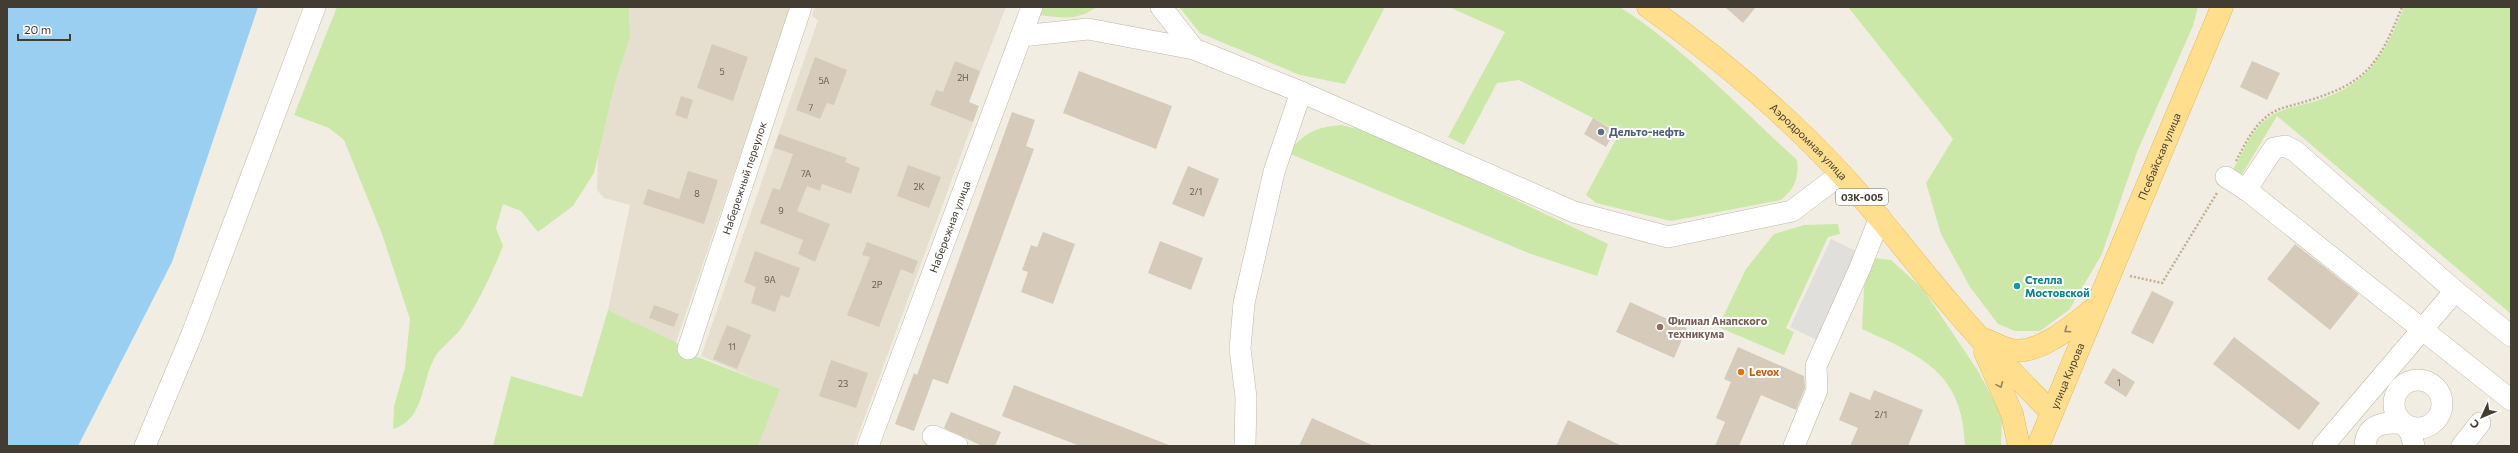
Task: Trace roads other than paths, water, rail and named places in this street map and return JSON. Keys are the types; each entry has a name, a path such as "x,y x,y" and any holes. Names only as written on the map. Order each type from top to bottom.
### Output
{"main road":[{"name":"Аэродромная улица","path":"1648,7 1702,45 1776,109 1841,174 1880,217 1978,336 2052,413"},
{"name":"Псебайская улица","path":"2097,306 2222,7"},
{"name":"Аэродромная улица","path":"1978,336 2012,350 2041,346 2069,328 2097,306"},
{"name":"улица Кирова","path":"2038,446 2097,306"},
{"name":"Аэродромная улица","path":"1978,336 2012,414 2019,446"}],"street":[{"path":"145,446 192,334 315,7"},
{"name":"Набережный переулок","path":"688,349 801,7"},
{"name":"Набережная улица","path":"868,446 1032,7"},
{"path":"1161,7 1194,49"},
{"path":"2211,7 2213,30"},
{"path":"1021,36 1088,29 1194,49 1301,92 1574,212 1668,237 1792,211 1841,174"},
{"path":"1245,446 1246,397 1240,349 1244,303 1274,172 1301,92"},
{"path":"2246,190 2274,148 2285,146 2295,151 2455,291 2511,336"},
{"path":"2226,177 2246,190 2423,330 2508,389"},
{"path":"1794,446 1817,390 1816,366 1860,268 1880,217"},
{"path":"2323,446 2455,291"},
{"path":"2365,446 2367,436 2380,423 2388,421 2405,424 2411,434 2414,446"},
{"path":"2462,446 2480,423"},
{"path":"933,436 957,446"}],"water":[{"path":"7,7 258,7 172,262 78,446 7,446"}],"place":[{"name":"Дельто-нефть","path":"1601,132"},
{"name":"Стелла Мостовской","path":"2017,286"},
{"name":"Филиал Анапского техникума","path":"1660,327"},
{"name":"Levox","path":"1741,372"}]}
